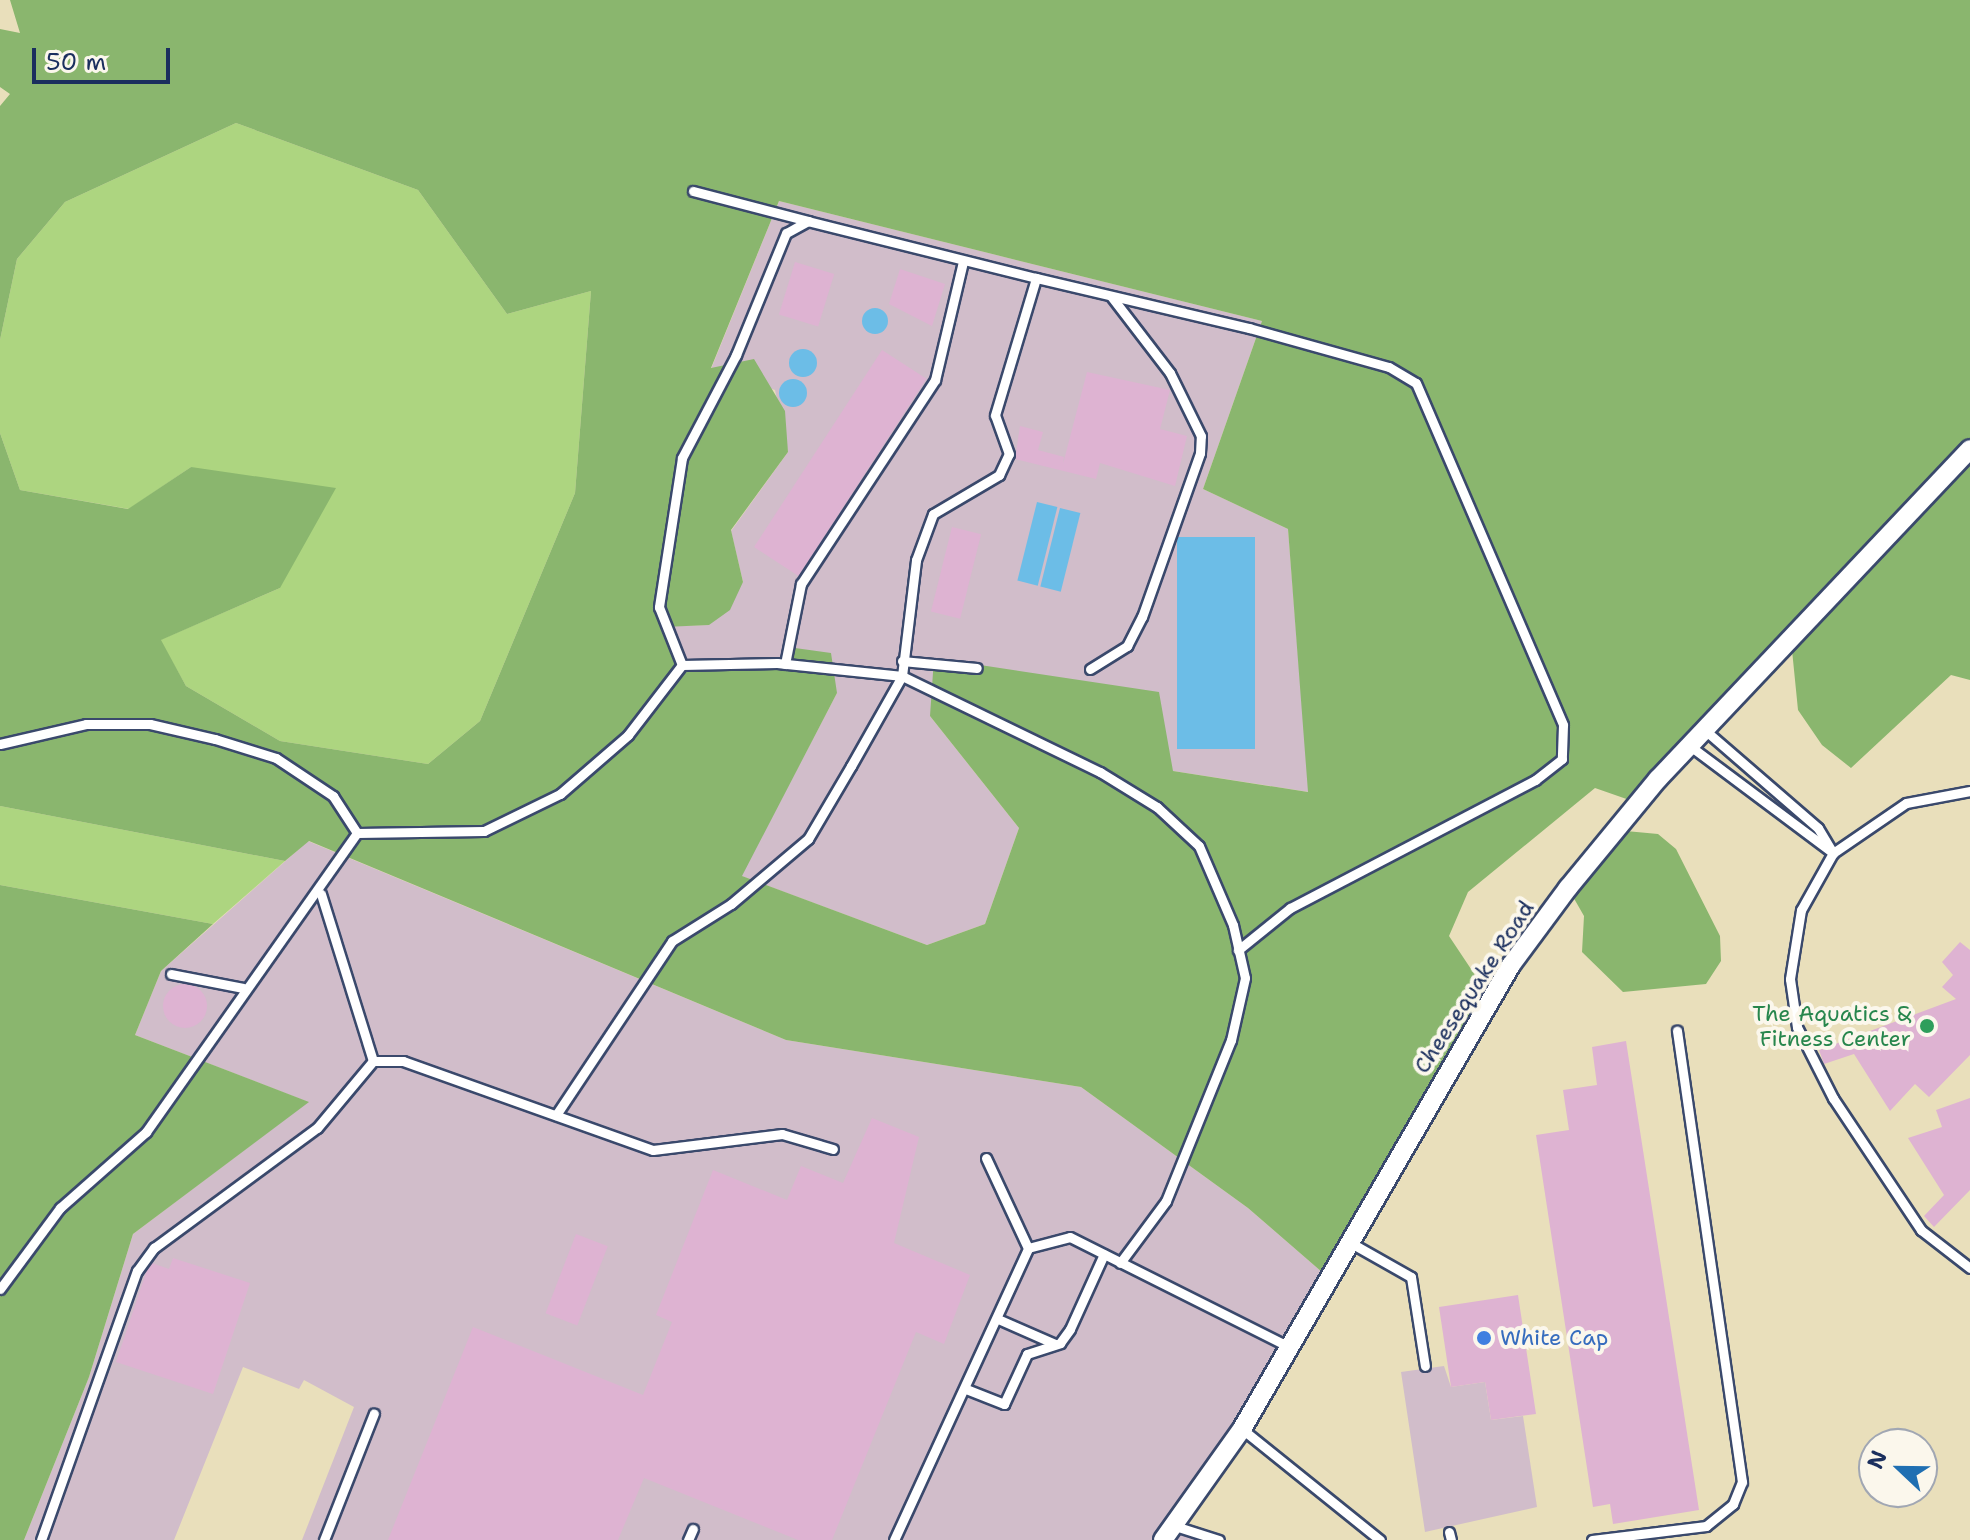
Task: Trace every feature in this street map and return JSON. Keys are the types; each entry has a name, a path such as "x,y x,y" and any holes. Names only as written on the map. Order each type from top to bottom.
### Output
{"street":[{"name":"Cheesequake Road","path":"1169,1533 1242,1429 1511,965 1690,746 1970,449"}],"lane":[{"path":"693,191 963,262 1111,296 1389,367 1416,383 1563,725 1562,759 1535,780 1290,908 1238,950"},
{"path":"682,665 659,607 682,458 736,355 786,233 808,221"},
{"path":"785,664 801,584 935,380 963,262"},
{"path":"556,1115 672,941 731,904 808,839 902,676 916,560 933,514 999,475 1009,454 995,415 1036,278"},
{"path":"1090,669 1127,646 1142,617 1200,453 1201,436 1170,373 1111,296"},
{"path":"902,661 977,668"},
{"path":"682,665 785,664 902,676 1157,807 1199,846 1238,950 1245,978 1231,1040 1166,1201 1120,1263"},
{"path":"357,833 484,831 560,794 628,735 682,665"},
{"path":"0,744 86,724 150,724 215,739 276,758 322,788 357,833"},
{"path":"1705,730 1796,808 1833,853"},
{"path":"1690,746 1784,821 1833,853"},
{"path":"1970,791 1906,803 1833,853 1792,938 1797,1027 1910,1216 1970,1268"},
{"path":"1784,821 1796,808"},
{"path":"0,1289 60,1208 146,1132 243,988 321,894 357,833"},
{"path":"321,894 373,1061"},
{"path":"171,974 243,988"},
{"path":"1592,1540 1706,1526 1733,1504 1742,1482 1677,1031"},
{"path":"373,1061 403,1061 653,1150 782,1134 833,1149"},
{"path":"41,1540 137,1271 154,1248 317,1128 373,1061"},
{"path":"894,1540 966,1389 1028,1248 986,1158"},
{"path":"1028,1248 1070,1237 1290,1347"},
{"path":"1351,1243 1411,1277 1425,1366"},
{"path":"966,1389 1004,1404 1027,1354 1055,1344 1070,1329 1104,1254"},
{"path":"998,1319 1055,1344"},
{"path":"324,1540 374,1413"},
{"path":"1242,1429 1380,1540"},
{"path":"688,1540 693,1529"},
{"path":"1169,1533 1219,1540"}],"shaded area":[{"path":"779,201 1262,321 1203,489 1288,529 1309,792 1173,771 930,716 1019,828 985,924 927,945 741,876 837,693 785,664 682,665 664,626 709,625 743,582 731,531 788,452 775,390 711,369"},
{"path":"308,841 786,1040 1081,1087 1248,1208 1330,1279 1175,1525 1219,1540 302,1540 354,1407 304,1380 299,1389 243,1367 174,1540 24,1540 89,1377 133,1234 308,1102 135,1035 161,971"},
{"path":"1444,1366 1451,1387 1485,1382 1491,1420 1523,1416 1537,1507 1425,1532 1401,1372"}],"green space":[{"path":"10,0 1970,0 1970,680 1951,675 1851,768 1822,745 1798,710 1791,640 1638,803 1595,788 1468,892 1449,936 1491,999 1330,1279 1248,1208 1081,1087 786,1040 309,841 285,861 0,806 0,433 20,490 128,509 191,467 336,488 280,588 161,640 186,686 280,741 428,764 480,721 575,493 591,291 507,314 418,190 236,123 65,202 17,259 0,340 0,106 10,94 0,87 0,29 20,33","holes":["779,201 1262,321 1203,489 1288,529 1308,792 1173,771 1159,692 934,658 930,716 1019,828 985,924 927,945 742,876 837,693 831,653 795,648 785,664 682,665 664,627 709,625 730,610 743,582 731,530 788,452 785,411 754,359 711,368"]},
{"path":"236,123 418,190 507,314 591,291 575,493 480,721 428,764 280,741 186,686 160,640 280,588 191,467 129,509 20,490 0,433 0,340 17,259 65,202"},
{"path":"0,806 285,861 213,924 0,885"},
{"path":"1615,830 1658,834 1676,849 1720,936 1721,961 1706,984 1623,992 1582,952 1584,916 1568,888"},
{"path":"0,885 213,924 161,971 135,1035 309,1102 133,1234 89,1377 24,1540 0,1540"}],"water":[{"path":"875,308 884,312 888,321 884,330 875,334 866,330 862,321 866,312"},
{"path":"803,349 813,353 817,363 813,373 803,377 793,373 789,363 793,353"},
{"path":"793,379 803,383 807,393 803,403 793,407 783,403 779,393 783,383"},
{"path":"1037,502 1057,507 1038,586 1017,581"},
{"path":"1060,508 1080,513 1061,592 1040,587"},
{"path":"1177,537 1255,537 1255,749 1177,749"}],"building":[{"path":"795,262 834,274 818,327 779,315"},
{"path":"900,269 945,284 932,326 889,304"},
{"path":"882,350 926,379 798,576 754,547"},
{"path":"1087,372 1170,390 1160,429 1187,436 1175,486 1100,463 1096,479 1015,459 1020,426 1043,432 1038,450 1064,457 1063,464"},
{"path":"952,527 981,534 960,619 931,611"},
{"name":"The Aquatics & Fitness Center","path":"1960,942 1970,950 1970,1055 1929,1097 1915,1084 1890,1111 1854,1054 1824,1064 1819,1050 1956,999 1942,987 1953,975 1942,962"},
{"path":"185,984 201,990 207,1006 201,1022 185,1028 169,1022 163,1006 169,990"},
{"path":"1626,1041 1699,1510 1613,1524 1610,1504 1593,1507 1536,1135 1569,1130 1563,1090 1597,1085 1592,1047"},
{"name":"The Aquatics & Fitness Center","path":"1970,1098 1970,1190 1934,1227 1924,1216 1944,1195 1908,1138 1942,1127 1936,1110"},
{"path":"872,1118 919,1137 894,1243 970,1275 944,1344 916,1332 832,1540 798,1540 644,1478 618,1540 388,1540 473,1327 643,1395 672,1322 656,1315 713,1170 787,1200 801,1166 843,1183"},
{"path":"576,1234 608,1246 577,1326 546,1313"},
{"path":"173,1258 250,1283 213,1394 116,1362 147,1270 152,1263 169,1269"},
{"name":"White Cap","path":"1518,1295 1536,1414 1491,1420 1485,1382 1451,1387 1439,1307"}],"place":[{"name":"The Aquatics & Fitness Center","path":"1927,1026"},
{"name":"White Cap","path":"1484,1338"}]}
